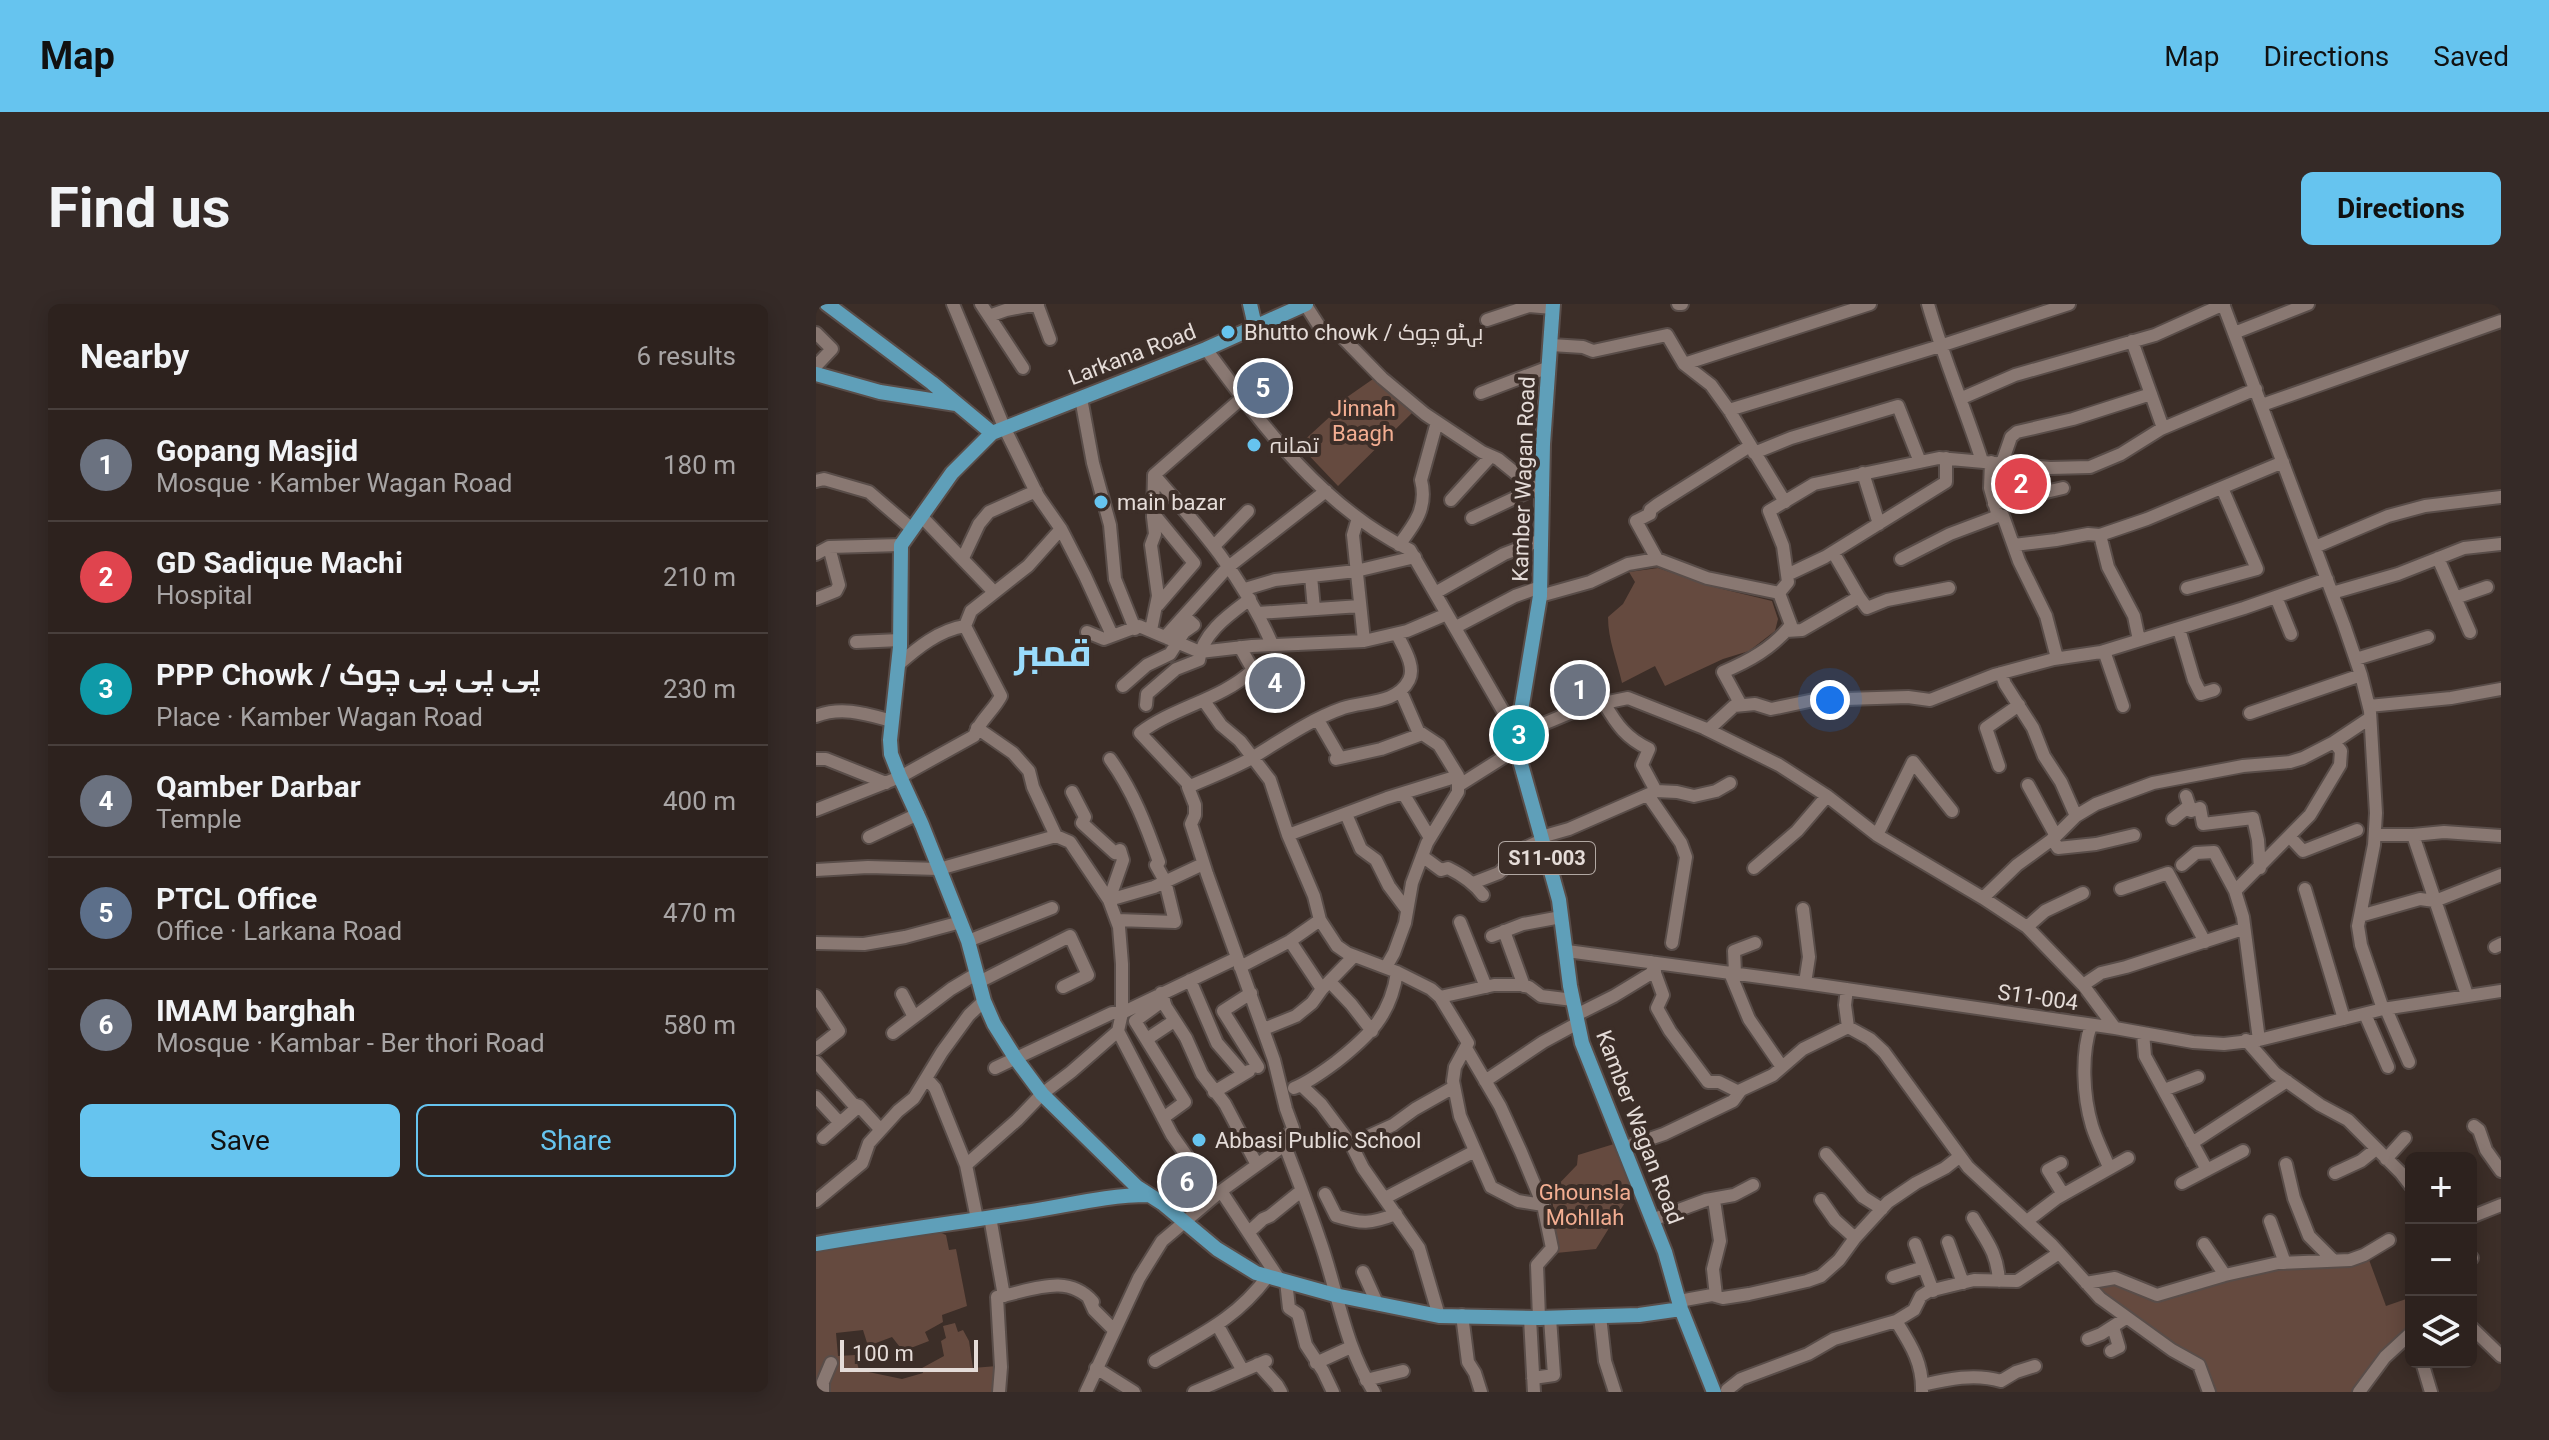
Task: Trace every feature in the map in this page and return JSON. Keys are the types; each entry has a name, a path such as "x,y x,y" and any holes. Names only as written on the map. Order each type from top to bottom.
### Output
{"main road":[{"path":"827,304 959,405 998,430 952,473 901,545 900,640 891,754 893,780 918,814 968,941 984,1001 994,1024 1042,1094 1148,1195 1217,1249 1256,1273 1335,1295 1439,1316 1539,1318 1639,1315 1680,1305"},
{"path":"1250,304 1255,326"},
{"name":"Larkana Road","path":"998,430 1206,349 1305,304"},
{"name":"Kamber Wagan Road","path":"1553,306 1538,491 1540,592 1518,742 1561,917 1582,1043 1665,1252 1680,1305 1721,1391"},
{"path":"816,374 880,392 959,405"},
{"path":"816,1244 1120,1195 1148,1195"}],"street":[{"path":"953,304 998,430 1061,529 1112,635"},
{"path":"981,304 1023,368"},
{"path":"989,316 1017,306 1038,304 1050,339"},
{"path":"1305,304 1321,329 1342,337 1382,378 1437,422 1498,459 1538,491 1472,518"},
{"path":"1684,364 1870,304"},
{"path":"1928,304 1940,346 1992,462 1990,488 1996,510 2003,516 2019,561 2046,616 2057,658"},
{"path":"1729,410 2069,304"},
{"path":"1962,398 2015,375 2155,335 2224,304 2361,675 2369,712 2376,813 2375,835 2358,926 2361,945 2409,1062"},
{"path":"2234,333 2308,304"},
{"path":"1487,320 1529,306 1553,306"},
{"path":"2262,405 2501,321"},
{"path":"816,333 832,349 816,366"},
{"path":"1551,345 1583,347 1593,351 1667,335 1684,364 1711,385 1729,410 1785,502"},
{"path":"2132,341 2163,428"},
{"path":"1206,349 1293,460 1358,518 1410,550 1518,742"},
{"path":"1481,393 1549,367"},
{"path":"1779,593 1788,582 1783,546 1769,511 1814,484 1946,458 2050,468 2090,467 2121,454 2163,428 2256,389"},
{"path":"1992,462 2017,432 2073,419 2151,394"},
{"path":"1081,398 1093,463 1110,525 1115,579 1135,629"},
{"path":"1151,630 1158,596 1151,545 1155,534 1154,475 1242,398"},
{"path":"1657,559 1636,521 1650,514 1650,510 1658,504 1752,450 1898,406 1920,462"},
{"path":"1399,545 1420,517 1421,480 1437,422"},
{"path":"1451,500 1491,456"},
{"path":"1787,575 1833,552 1946,482 1946,458"},
{"path":"2014,545 2100,535 2147,519 2283,462"},
{"path":"1863,473 1879,524"},
{"path":"1154,475 1230,568 1248,594 1272,644"},
{"path":"819,476 869,492 912,529"},
{"path":"1901,559 1996,510 2063,488"},
{"path":"2187,588 2257,569 2222,488"},
{"path":"963,558 979,524 989,512 1036,491"},
{"path":"1186,614 1230,568 1326,491"},
{"path":"2315,547 2388,516 2425,506 2501,497"},
{"path":"1214,546 1248,511"},
{"path":"1153,513 1194,563 1155,608"},
{"path":"921,516 994,592"},
{"path":"1358,518 1353,535 1364,641"},
{"path":"898,665 935,637 965,626 971,611 1028,566 1061,529"},
{"path":"2100,535 2108,567 2134,616 2139,640"},
{"path":"1435,593 1504,554 1541,540"},
{"path":"2332,593 2398,574 2464,548 2501,544"},
{"path":"816,599 836,591 839,585 819,545 901,545"},
{"path":"1833,552 1867,608 1887,600 1949,588"},
{"path":"1146,705 1147,694 1176,669 1199,660 1210,634 1248,594 1275,580 1356,571 1415,557"},
{"path":"2438,558 2470,632"},
{"path":"1456,627 1515,596 1590,582 1628,564 1657,559 1707,578 1779,593"},
{"path":"1311,576 1314,609"},
{"path":"1708,730 1734,706 1741,705 1755,704 1771,709 1814,700 1908,697 1930,700 2001,673 2057,658 2104,651 2327,579"},
{"path":"2455,598 2487,587"},
{"path":"1741,705 1723,672 1748,661 1780,638 1791,625 1779,593"},
{"path":"1166,595 1194,625 1171,640"},
{"path":"1786,631 1802,630 1859,597"},
{"path":"2276,597 2291,634"},
{"path":"1258,613 1360,606"},
{"path":"1087,632 1104,639 1139,626 1200,652 1272,644 1364,641 1397,634 1447,614"},
{"path":"816,810 893,780 974,736 1001,696 965,626"},
{"path":"2179,629 2201,694 2214,690"},
{"path":"1190,786 1251,758 1343,708 1401,692 1411,677 1411,666 1397,634"},
{"path":"2356,659 2428,637"},
{"path":"856,642 900,640"},
{"path":"1171,640 1170,654 1176,669"},
{"path":"1190,786 1140,733 1243,679 1253,670 1240,647"},
{"path":"2104,651 2123,706"},
{"path":"1123,686 1147,665 1170,654"},
{"path":"2001,673 2076,816"},
{"path":"2250,713 2361,675"},
{"path":"1983,898 2017,865 2076,816 2096,804 2153,783 2303,758 2334,742 2369,712 2501,689"},
{"path":"1283,1091 1301,1085 1330,1067 1380,1021 1390,997 1394,953 1412,883 1430,838 1458,792 1458,781 1439,745 1418,731 1401,692"},
{"path":"1288,835 1403,793 1458,781 1518,742 1584,707 1628,698 1708,730 1779,765 1827,796 1877,835 2027,927 2083,985 2115,1028"},
{"path":"1204,701 1270,780 1288,835 1314,896 1320,920 1337,946 1431,989 1440,997 1464,1034 1468,1043 1455,1067 1454,1087 1460,1116 1491,1187 1518,1201 1543,1205"},
{"path":"1604,703 1632,741 1649,749 1642,765 1652,793 1686,857 1672,943"},
{"path":"1999,766 1986,728 2019,705"},
{"path":"816,716 852,710 892,721"},
{"path":"1318,720 1338,759 1381,749 1422,734"},
{"path":"966,1165 1042,1094 1118,1031 1122,1013 1122,964 1117,920 1109,900 1070,842 1058,837 1033,787 1029,771 1013,753 977,728"},
{"path":"2235,891 2310,815 2340,765 2341,751 2334,742"},
{"path":"816,759 826,759 893,780"},
{"path":"1110,759 1133,794 1159,862 1156,865 1165,881 1175,922 1117,920"},
{"path":"1877,835 1913,762 1952,811"},
{"path":"1473,883 1499,873 1525,848 1541,838 1652,793 1677,792 1694,796 1716,791 1730,783"},
{"path":"2028,785 2058,848 2096,844 2134,835"},
{"path":"1086,1392 1139,1278 1162,1241 1284,1143 1293,1128 1264,1029 1203,864 1191,824 1195,805 1190,786"},
{"path":"816,870 868,867 939,869 1058,837 1082,823 1085,817 1072,792"},
{"path":"1403,793 1430,838"},
{"path":"1754,868 1797,831 1827,796"},
{"path":"2173,819 2188,801 2191,811 2200,808 2203,824 2253,818 2260,868"},
{"path":"869,837 918,814"},
{"path":"1346,814 1361,849 1376,860 1389,886 1407,910"},
{"path":"1082,823 1115,853 1120,850 1123,860 1109,900"},
{"path":"2290,837 2303,851 2357,830"},
{"path":"2375,835 2444,832 2501,836"},
{"path":"2413,835 2467,995"},
{"path":"2182,865 2196,853 2214,852 2235,891 2243,917 2253,1040 2275,1073 2320,1105 2348,1120 2405,1180"},
{"path":"1422,856 1441,870 1448,868 1473,883 1483,895"},
{"path":"1109,900 1154,887 1203,864"},
{"path":"2121,889 2168,873 2205,942"},
{"path":"2360,916 2420,899 2435,901 2501,875"},
{"path":"2305,889 2344,1019"},
{"path":"2027,927 2045,911 2083,893"},
{"path":"968,941 1052,908"},
{"path":"1803,909 1809,957 1805,983"},
{"path":"1524,986 1498,933 1523,924 1561,917"},
{"path":"1163,1118 1185,1102 1135,1021 1163,997 1190,980 1290,941 1320,920"},
{"path":"816,943 864,944 961,922"},
{"path":"1460,922 1486,987"},
{"path":"2083,985 2101,973 2243,929"},
{"path":"893,1033 951,989 1070,936 1088,975 1063,987"},
{"path":"1290,941 1326,985 1351,1004 1372,1031"},
{"path":"1755,943 1734,951 1733,973 1749,1019 1782,1067"},
{"name":"S11-004","path":"1567,951 1653,966 1733,973 2193,1042 2224,1044 2385,1009 2501,991"},
{"path":"1264,1029 1296,1016 1312,1003 1354,956"},
{"path":"1485,1081 1543,1042 1575,1013 1614,996 1653,966 1663,995 1657,1008 1670,1031 1708,1082 1719,1082 1739,1092"},
{"path":"1190,980 1217,1043 1243,1073"},
{"path":"1440,997 1494,985 1524,986 1575,1013"},
{"path":"1847,989 1845,1005 1848,1027"},
{"path":"1251,993 1223,1011 1258,1067"},
{"path":"902,994 914,1017"},
{"path":"816,996 839,1031 816,1049"},
{"path":"995,1068 1112,1013 1122,1013 1163,997"},
{"path":"1163,997 1202,1074 1225,1104 1257,1165"},
{"path":"818,1196 862,1163 869,1143 914,1098 942,1052 969,1015 984,1001"},
{"path":"2365,1014 2388,1067"},
{"path":"1147,1039 1174,1021"},
{"path":"2091,1025 2086,1038 2087,1095 2092,1126 2109,1167"},
{"path":"1623,1148 1664,1134 1733,1101 1739,1092 1773,1075 1803,1049 1848,1027"},
{"path":"1848,1027 1870,1039 1884,1052 1959,1157 2027,1221 2086,1283 2126,1318 2199,1365 2209,1392"},
{"path":"1118,1031 1172,1135 1249,1232 1278,1279 1289,1308 1298,1314 1306,1345 1333,1392"},
{"path":"2143,1033 2145,1056 2207,1170"},
{"path":"1466,1048 1521,1152 1543,1205 1552,1248 1537,1265 1539,1318 1534,1392"},
{"path":"1214,1092 1243,1073 1274,1060"},
{"path":"818,1069 880,1129"},
{"path":"2164,1090 2198,1077"},
{"path":"927,1079 935,1088 966,1165 984,1218 1004,1296"},
{"path":"2192,1143 2287,1081"},
{"path":"1301,1085 1321,1104 1351,1144 1363,1168 1419,1248 1439,1316"},
{"path":"1351,1144 1393,1125 1454,1087"},
{"path":"816,1097 840,1123"},
{"path":"823,1138 859,1106"},
{"path":"2474,1126 2501,1171"},
{"path":"2386,1159 2405,1138"},
{"path":"1284,1143 1320,1241 1351,1347 1370,1386 1403,1371"},
{"path":"2335,1173 2361,1161 2376,1149"},
{"path":"1385,1198 1475,1151"},
{"path":"2182,1183 2243,1151"},
{"path":"1826,1154 1863,1197 1882,1209"},
{"path":"1680,1305 1716,1296 1723,1298 1749,1294 1821,1276 1839,1260 1888,1202 1959,1157"},
{"path":"2027,1221 2063,1194 2128,1158"},
{"path":"2061,1163 2048,1170 2063,1194"},
{"path":"2286,1164 2294,1198 2309,1236 2334,1261"},
{"path":"1652,1220 1734,1195 1753,1185"},
{"path":"1249,1232 1301,1191"},
{"path":"1325,1194 1336,1216 1348,1220 1367,1224 1396,1214"},
{"path":"1714,1200 1720,1241 1713,1269 1716,1296"},
{"path":"1821,1200 1835,1220 1855,1238"},
{"path":"2477,1215 2501,1205"},
{"path":"1973,1218 1994,1250 1999,1281"},
{"path":"2270,1221 2285,1263"},
{"path":"2086,1283 2115,1278 2157,1295 2225,1275 2285,1263 2350,1260 2389,1240"},
{"path":"1935,1248 1951,1241 1963,1283"},
{"path":"1915,1244 1933,1291"},
{"path":"2204,1244 2225,1275"},
{"path":"1721,1391 1741,1379 1808,1354 1834,1339 1896,1321 1914,1310 1921,1296 1933,1291 1974,1280 2017,1281 2059,1253"},
{"path":"1893,1277 1924,1267"},
{"path":"1363,1272 1377,1303"},
{"path":"1155,1361 1218,1326 1278,1279"},
{"path":"999,1392 1001,1356 997,1297 1059,1285 1084,1292 1094,1310 1114,1330"},
{"path":"1462,1315 1468,1362 1481,1392"},
{"path":"1600,1316 1605,1361 1615,1392"},
{"path":"1533,1378 1554,1375 1539,1318"},
{"path":"2088,1339 2126,1318"},
{"path":"1896,1321 1918,1356 1922,1388 1961,1377 2001,1381 2035,1366"},
{"path":"1218,1326 1243,1371"},
{"path":"2111,1351 2119,1347 2113,1327"},
{"path":"2477,1333 2501,1356"},
{"path":"2359,1392 2385,1357 2405,1339"},
{"path":"1316,1363 1351,1347"},
{"path":"1194,1392 1262,1362 1281,1392"},
{"path":"823,1392 823,1382 831,1363"},
{"path":"1096,1368 1134,1392"},
{"path":"2424,1368 2431,1392"}],"green space":[{"name":"Jinnah Baagh","path":"1373,379 1414,411 1338,486 1299,445 1335,412 1340,402"},
{"path":"1658,568 1714,587 1772,601 1778,619 1775,631 1749,651 1723,659 1665,686 1655,666 1622,683 1608,617 1623,604 1635,582 1629,572"},
{"name":"Ghounsla Mohllah","path":"1614,1144 1634,1188 1596,1249 1556,1253 1552,1191 1577,1165 1578,1155"},
{"path":"939,1232 946,1235 949,1250 956,1249 967,1306 942,1315 943,1322 925,1332 929,1341 903,1351 892,1337 868,1346 863,1330 836,1333 838,1356 855,1355 859,1370 902,1379 923,1373 922,1368 944,1356 941,1341 946,1338 943,1326 955,1323 958,1332 963,1330 969,1341 973,1368 997,1366 997,1392 816,1392 816,1252"},
{"path":"2368,1257 2386,1306 2405,1299 2405,1333 2374,1363 2355,1392 2212,1392 2202,1365 2106,1298 2095,1285 2110,1281 2138,1292 2214,1283 2264,1270"}],"place":[{"name":"Bhutto chowk / بہٹو چوک","path":"1228,332"},
{"name":"PTCL Office","path":"1263,388"},
{"name":"تھانہ","path":"1254,445"},
{"name":"GD Sadique Machi","path":"2021,484"},
{"name":"main bazar","path":"1101,502"},
{"name":"Qamber Darbar","path":"1275,683"},
{"name":"Gopang Masjid","path":"1580,690"},
{"name":"PPP Chowk / پی پی پی چوک","path":"1519,735"},
{"name":"Abbasi Public School","path":"1199,1140"},
{"name":"IMAM barghah","path":"1187,1182"}],"district":[{"name":"قمبر","path":"1053,653"}]}
